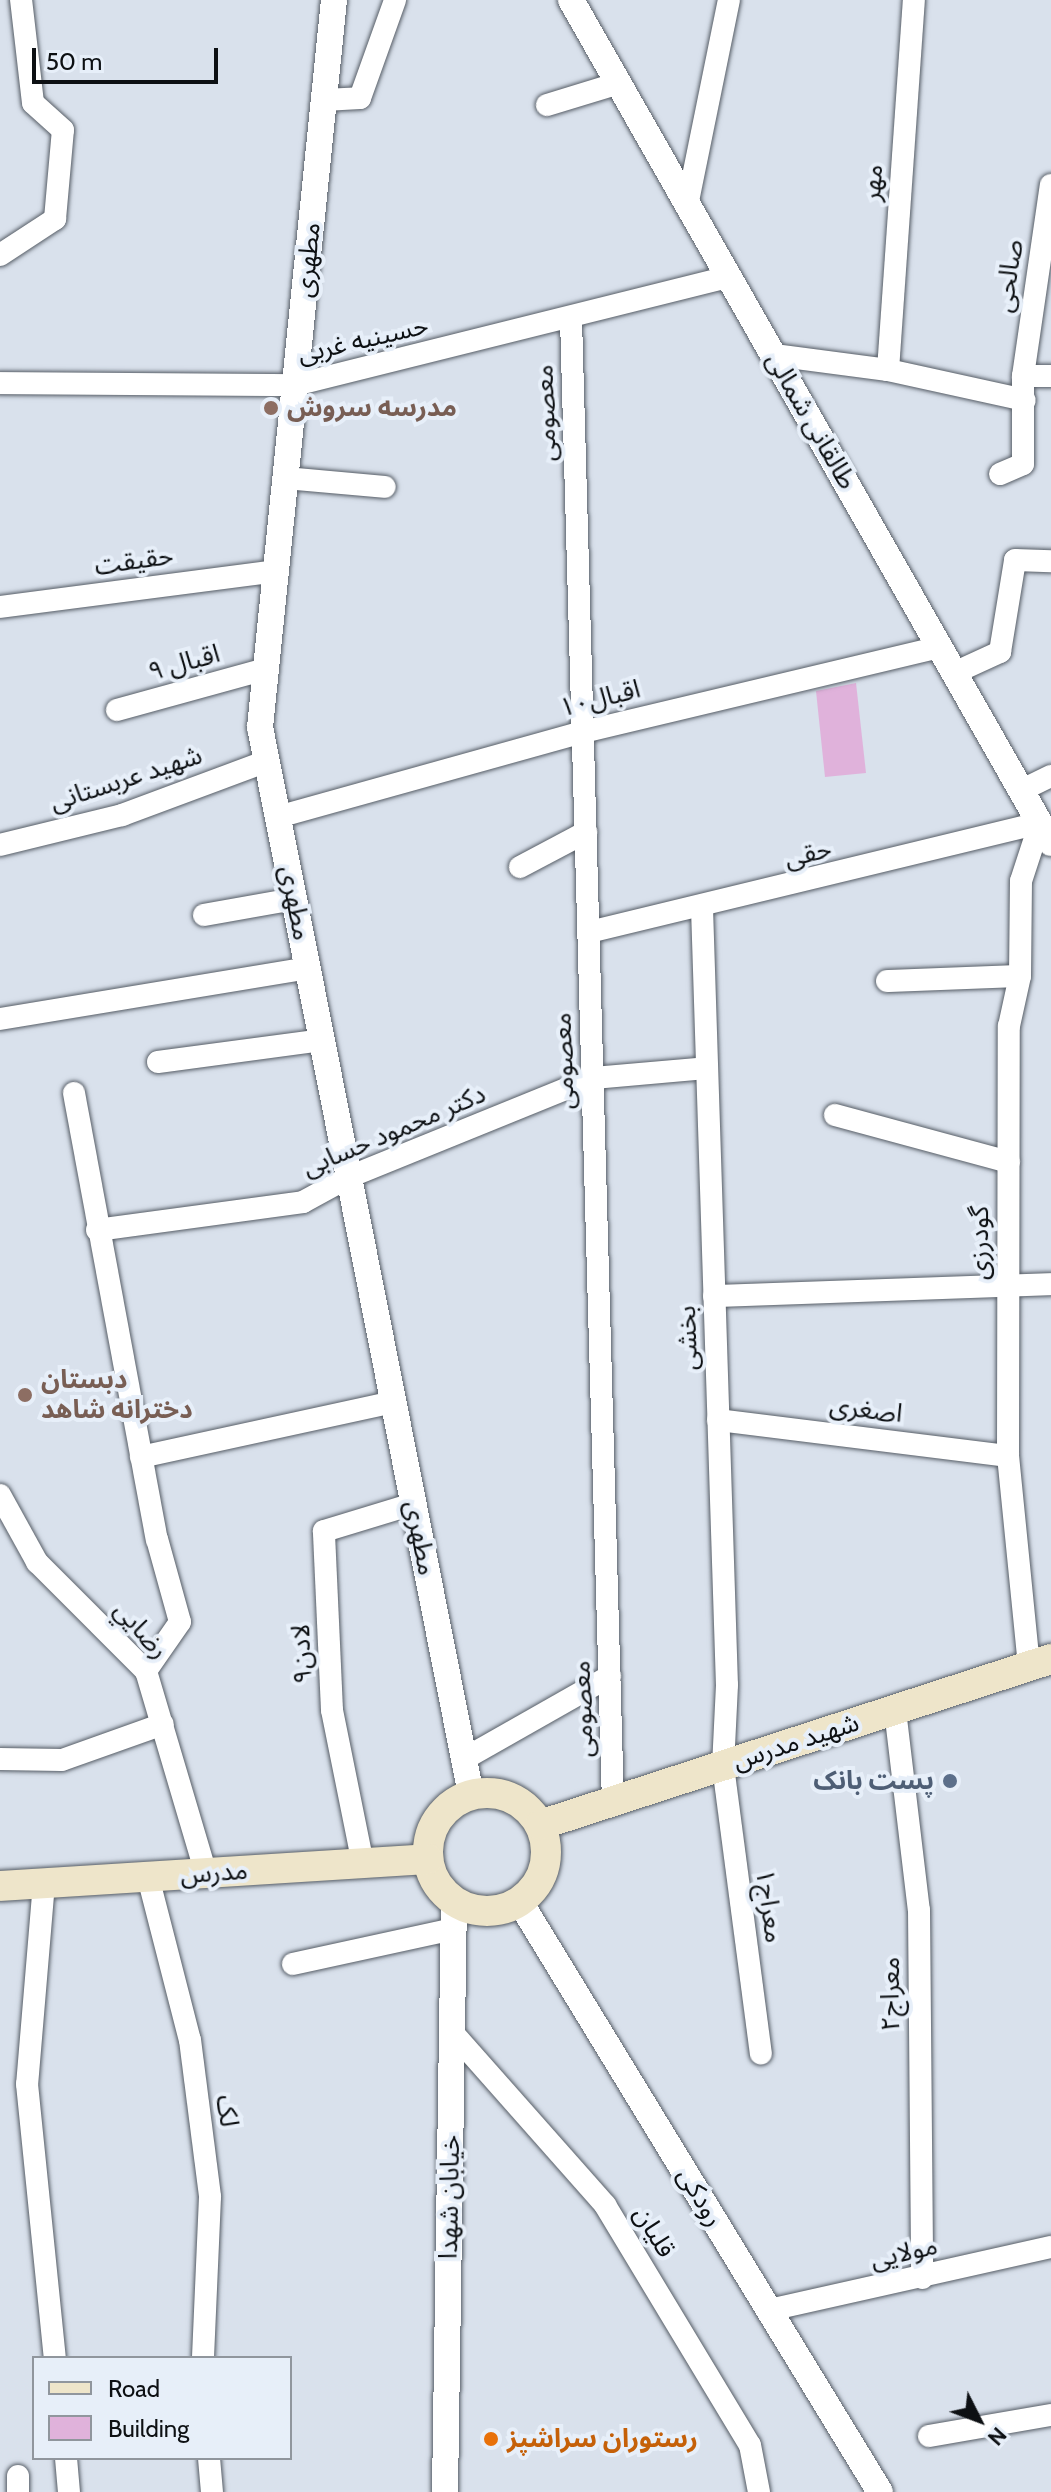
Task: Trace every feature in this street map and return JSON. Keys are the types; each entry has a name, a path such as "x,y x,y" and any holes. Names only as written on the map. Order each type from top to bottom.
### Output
{"main road":[{"name":"شهید مدرس","path":"540,1825 1040,1663"},
{"path":"471,1795 511,1798 540,1825 546,1859 542,1875 520,1902 487,1911 454,1915 433,1876 428,1859 433,1827 455,1802 471,1795"},
{"name":"مدرس","path":"0,1886 428,1859"}],"street":[{"path":"0,255 55,219 63,130 33,103 21,0"},
{"name":"مطهری","path":"334,0 260,727 471,1795"},
{"path":"324,100 360,98 395,0"},
{"name":"طالقانی شمالی","path":"571,0 1045,833"},
{"path":"687,206 729,0"},
{"name":"مهر","path":"888,370 914,0"},
{"path":"547,105 619,83"},
{"name":"صالحی","path":"1000,474 1023,464 1023,376 1051,185"},
{"name":"حسینیه غربی","path":"0,383 295,385 571,319 729,277"},
{"name":"معصومی","path":"571,319 613,1801"},
{"path":"774,355 888,370 1025,400"},
{"path":"1023,376 1051,376"},
{"path":"285,478 385,487"},
{"path":"954,673 1000,652 1015,560 1051,561"},
{"name":"حقیقت","path":"0,607 276,571"},
{"name":"اقبال۱۰","path":"278,817 583,732 939,647"},
{"name":"اقبال ۹","path":"117,710 266,669"},
{"name":"شهید عربستانی","path":"0,845 122,815 267,761"},
{"path":"1022,790 1051,776"},
{"path":"520,867 586,832"},
{"name":"حقی","path":"589,932 1045,833"},
{"name":"گودرزی","path":"1040,1663 1008,1456 1009,1026 1020,976 1021,881 1045,833"},
{"path":"204,915 294,899"},
{"name":"بخشی","path":"702,908 727,1685 723,1766"},
{"path":"0,1019 308,968"},
{"path":"887,981 1020,976"},
{"path":"158,1062 322,1040"},
{"name":"دکتر محمود حسابی","path":"97,1230 303,1202 349,1177 593,1078 707,1068"},
{"path":"74,1093 141,1457 180,1622 146,1671"},
{"path":"835,1115 1009,1162"},
{"path":"714,1296 1051,1284"},
{"path":"141,1457 393,1402"},
{"name":"اصغری","path":"718,1420 1008,1456"},
{"name":"رضایي","path":"0,1495 37,1562 146,1671 206,1873"},
{"name":"لادن۹","path":"363,1864 332,1710 324,1531 413,1504"},
{"path":"464,1759 610,1676"},
{"name":"معراج۲","path":"895,1710 919,1910 922,2278"},
{"path":"0,1759 62,1760 163,1724"},
{"name":"معراج۱","path":"723,1766 761,2053"},
{"name":"لک","path":"148,1877 190,2040 210,2197 203,2356"},
{"path":"44,1883 27,2084 55,2356"},
{"name":"رودکی","path":"520,1902 880,2492"},
{"path":"293,1964 454,1915"},
{"name":"خیابان شهدا","path":"445,2492 454,1915"},
{"name":"قلیان","path":"453,2033 605,2205 750,2445 759,2492"},
{"name":"مولایی","path":"769,2310 1051,2247"},
{"path":"929,2436 1051,2415"},
{"path":"66,2460 69,2492"},
{"path":"209,2460 212,2492"}],"building":[{"path":"856,683 866,773 825,777 816,691"}],"place":[{"name":"مدرسه سروش","path":"271,408"},
{"name":"دبستان دخترانه شاهد","path":"25,1395"},
{"name":"پست بانک","path":"950,1781"},
{"name":"رستوران سراشپز","path":"491,2439"}]}
